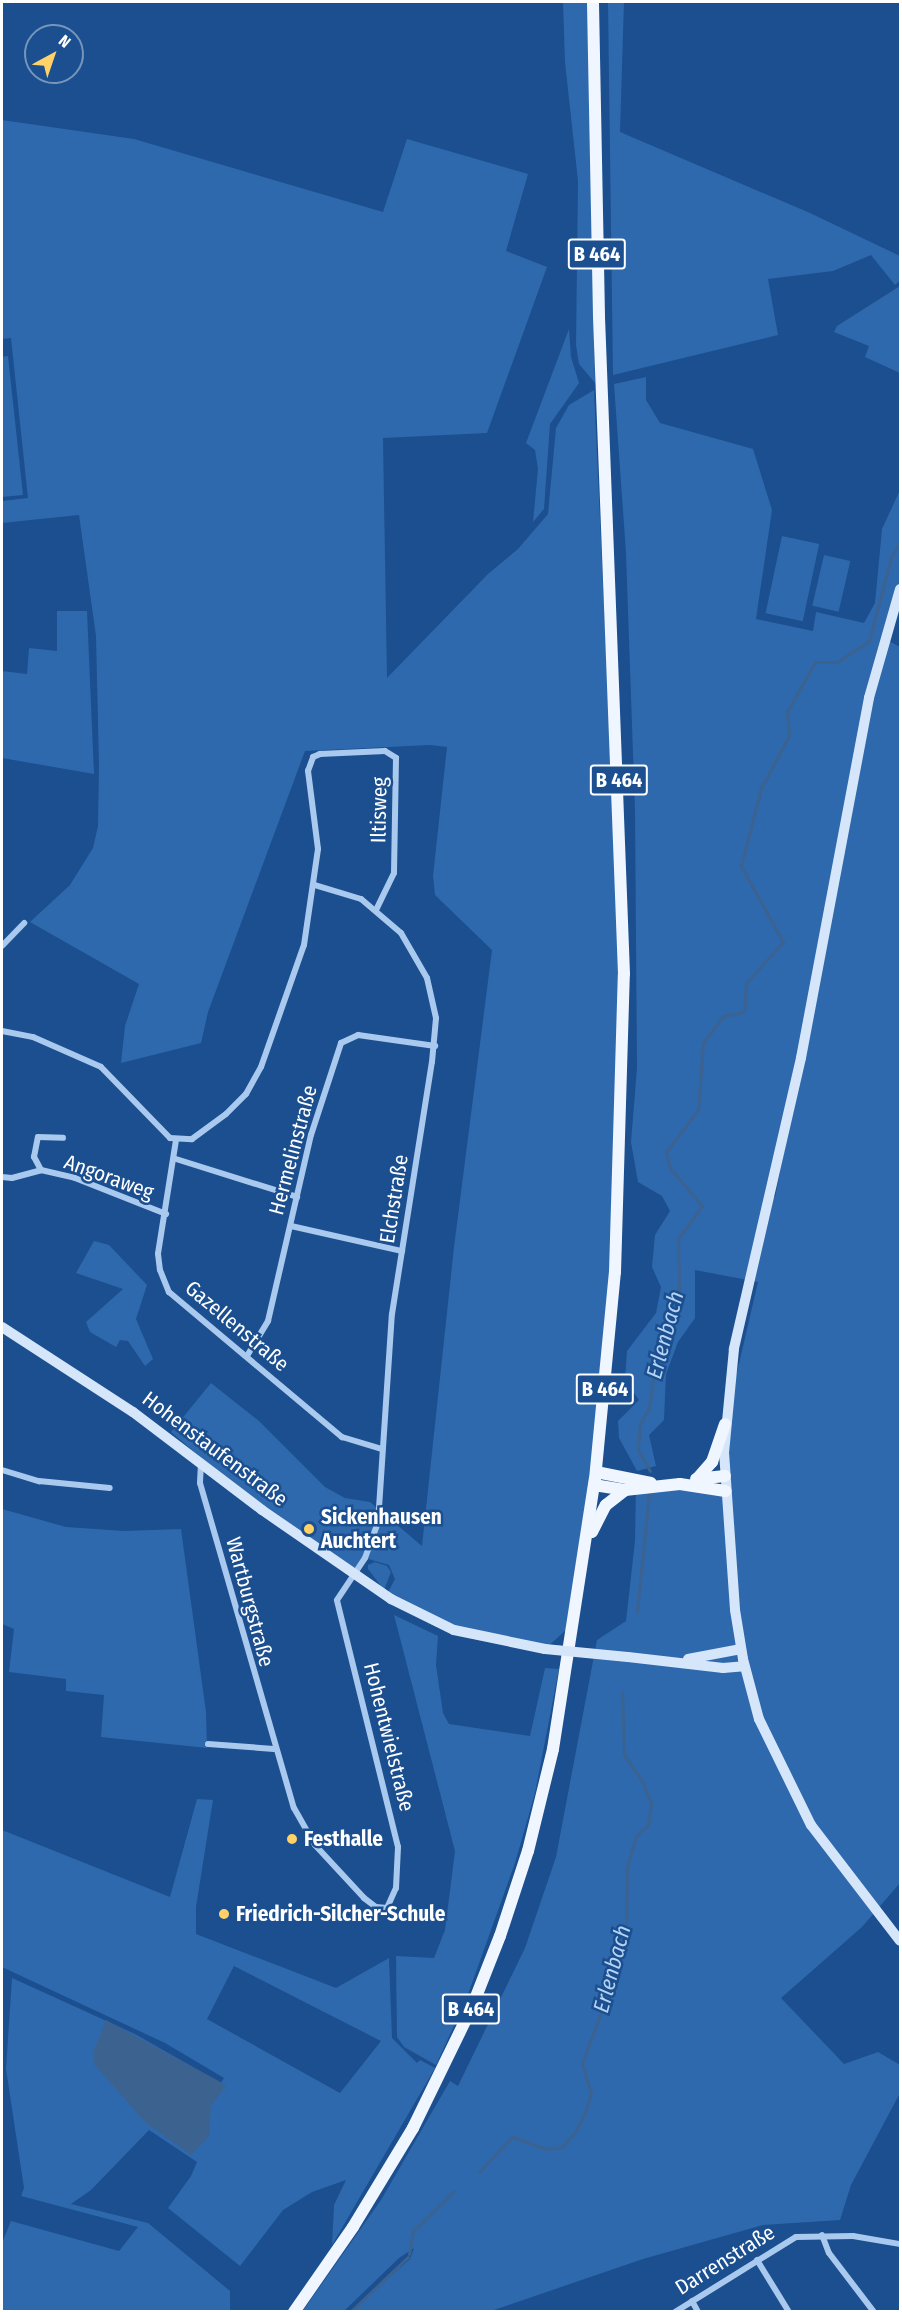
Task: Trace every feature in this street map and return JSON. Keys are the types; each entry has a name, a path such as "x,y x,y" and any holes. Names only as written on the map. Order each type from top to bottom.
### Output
{"main road":[{"name":"B 464","path":"294,2312 353,2227 413,2128 487,1972 515,1893 545,1784 586,1550 615,1272 624,1028 620,803 601,361 593,2"},
{"path":"697,1479 712,1462 725,1424"},
{"path":"680,1484 697,1479 724,1476"},
{"path":"595,1478 626,1483 680,1484 725,1491"},
{"path":"586,1550 606,1505 626,1483"}],"street":[{"path":"900,590 877,667 801,1058 734,1349 725,1424 724,1476 741,1649 759,1719 784,1776 815,1831 900,1941"},
{"name":"Iltisweg","path":"315,885 317,832 309,771 313,757 327,752 380,750 396,758 394,873 376,910"},
{"path":"2,1031 33,1037 101,1067 163,1133 176,1140 192,1139 226,1114 257,1075 295,975 315,885"},
{"name":"Elchstraße","path":"315,885 351,895 376,910 408,942 427,978 436,1018 435,1046 392,1314 376,1531 355,1574"},
{"path":"2,946 24,923"},
{"name":"Hermelinstraße","path":"247,1356 268,1321 311,1135 341,1043 358,1035 435,1046"},
{"name":"Angoraweg","path":"41,1170 34,1157 38,1137 63,1138"},
{"name":"Gazellenstraße","path":"176,1140 176,1159 158,1254 165,1284 175,1299 247,1356 342,1437 382,1449"},
{"path":"176,1159 297,1197"},
{"name":"Angoraweg","path":"2,1177 12,1178 41,1170 82,1181 166,1214"},
{"path":"291,1226 402,1251"},
{"name":"Hohenstaufenstraße","path":"2,1327 120,1403 355,1574 440,1625 484,1638 546,1649 682,1660 723,1668 744,1665"},
{"name":"Wartburgstraße","path":"201,1463 200,1483 274,1749 294,1808 309,1837 370,1904 383,1909"},
{"path":"2,1470 39,1481 110,1488"},
{"name":"Hohentwielstraße","path":"355,1574 340,1593 338,1608 367,1709 399,1846 394,1898 383,1909"},
{"name":"Hohenstaufenstraße","path":"682,1660 741,1649"},
{"path":"208,1744 274,1749"},
{"path":"822,2235 829,2253 874,2312"},
{"name":"Darrenstraße","path":"675,2312 796,2236 822,2235 900,2244"},
{"path":"757,2260 789,2312"},
{"path":"692,2301 698,2312"}],"shaded area":[{"path":"563,2 588,2 595,383 579,364 576,345 578,181 565,62"},
{"path":"608,2 624,2 620,132 810,213 900,256 900,280 895,285 871,255 833,271 768,279 778,335 613,375"},
{"path":"2,120 134,139 383,212 407,139 528,174 506,251 547,267 487,433 383,438 387,678 488,574 518,549 548,514 556,428 569,405 594,390 607,672 618,746 619,1207 575,1622 545,1649 484,1638 386,1596 395,1579 389,1565 365,1558 355,1574 262,1510 171,1432 211,1383 259,1421 325,1487 345,1498 370,1502 422,1546 454,1247 492,950 435,895 433,876 447,747 430,745 305,751 208,1012 201,1043 121,1063 125,1026 139,984 30,922 70,885 93,848 98,826 99,766 96,636 79,515 2,523 2,501 28,498 11,338 2,339"},
{"path":"900,286 900,373 865,357 869,346 834,332 837,326"},
{"path":"569,329 571,357 579,383 550,424 544,509 533,522 538,469 535,450 526,443"},
{"path":"8,356 23,495 2,497 2,357"},
{"path":"646,377 646,400 660,423 753,449 772,510 756,619 813,631 816,612 864,623 875,603 882,529 900,490 900,578 887,640 900,647 900,1883 862,1927 781,1998 844,2064 878,2052 900,2065 900,2093 851,2185 840,2220 763,2225 643,2259 491,2311 351,2311 410,2259 414,2248 399,2258 344,2311 302,2312 381,2200 450,2081 458,2086 525,1948 556,1857 597,1640 626,1621 635,1541 636,1483 725,1491 725,1424 758,1282 695,1270 695,1318 678,1342 666,1374 664,1420 649,1435 656,1466 637,1471 619,1438 618,1421 639,1400 625,1380 627,1351 656,1313 661,1287 652,1267 655,1235 670,1211 662,1196 638,1182 631,1142 637,1068 635,811 626,553 614,384","holes":["810,1024 775,1197 767,1196"]},
{"path":"782,536 819,544 803,621 766,613"},
{"path":"824,555 850,561 839,612 812,606"},
{"path":"57,611 87,611 94,774 2,758 2,671 27,674 29,648 57,651"},
{"path":"94,1241 109,1245 147,1285 136,1319 153,1359 145,1366 128,1341 120,1340 116,1347 90,1332 86,1322 123,1289 76,1273"},
{"path":"2,1509 66,1527 124,1531 181,1529 206,1712 207,1748 101,1737 104,1695 66,1691 66,1679 9,1672 14,1629 2,1624"},
{"path":"375,1562 387,1566 391,1572 384,1590 368,1569 368,1565"},
{"path":"394,1615 438,1636 436,1665 443,1713 449,1724 530,1736 545,1668 559,1669 535,1793 515,1863 467,1997 436,2065 404,2047 397,2037 396,1956 434,1958 445,1930 455,1851"},
{"path":"197,1799 213,1800 196,1907 196,1934 336,1988 389,1958 392,2038 417,2063 420,2060 435,2068 332,2245 334,2205 346,2180 312,2192 283,2210 240,2266 168,2208 191,2176 197,2162 149,2130 91,2190 71,2204 148,2223 230,2291 230,2311 2,2311 2,2243 11,2221 119,2251 138,2227 21,2196 24,2188 6,2069 12,1978 135,2034 221,2083 224,2078 165,2043 2,1967 2,1830 170,1897","holes":["234,1966 381,2041 340,2093 207,2019"]},
{"path":"106,2020 226,2085 211,2106 209,2136 191,2155 145,2122 94,2064 93,2053"}],"waterway":[{"name":"Erlenbach","path":"900,524 900,537"},
{"name":"Erlenbach","path":"650,1471 638,1450 640,1424 649,1408 656,1357 671,1328 679,1295 678,1239 702,1206 670,1168 666,1152 698,1110 703,1043 723,1016 744,1012 746,983 783,942 741,866 761,788 789,736 787,712 815,662 837,662 869,641 891,557 900,543"},
{"name":"Erlenbach","path":"637,1611 649,1495"},
{"name":"Erlenbach","path":"479,2172 512,2137 546,2149 562,2147 575,2132 586,2110 591,2093 582,2063 607,1997 613,1960 626,1935 627,1867 636,1836 648,1825 651,1803 642,1781 624,1754 622,1692"},
{"name":"Erlenbach","path":"409,2254 413,2231 454,2191"},
{"name":"Erlenbach","path":"350,2312 408,2257"}],"place":[{"name":"Sickenhausen Auchtert","path":"309,1529"},
{"name":"Festhalle","path":"292,1839"},
{"name":"Friedrich-Silcher-Schule","path":"224,1914"}]}
